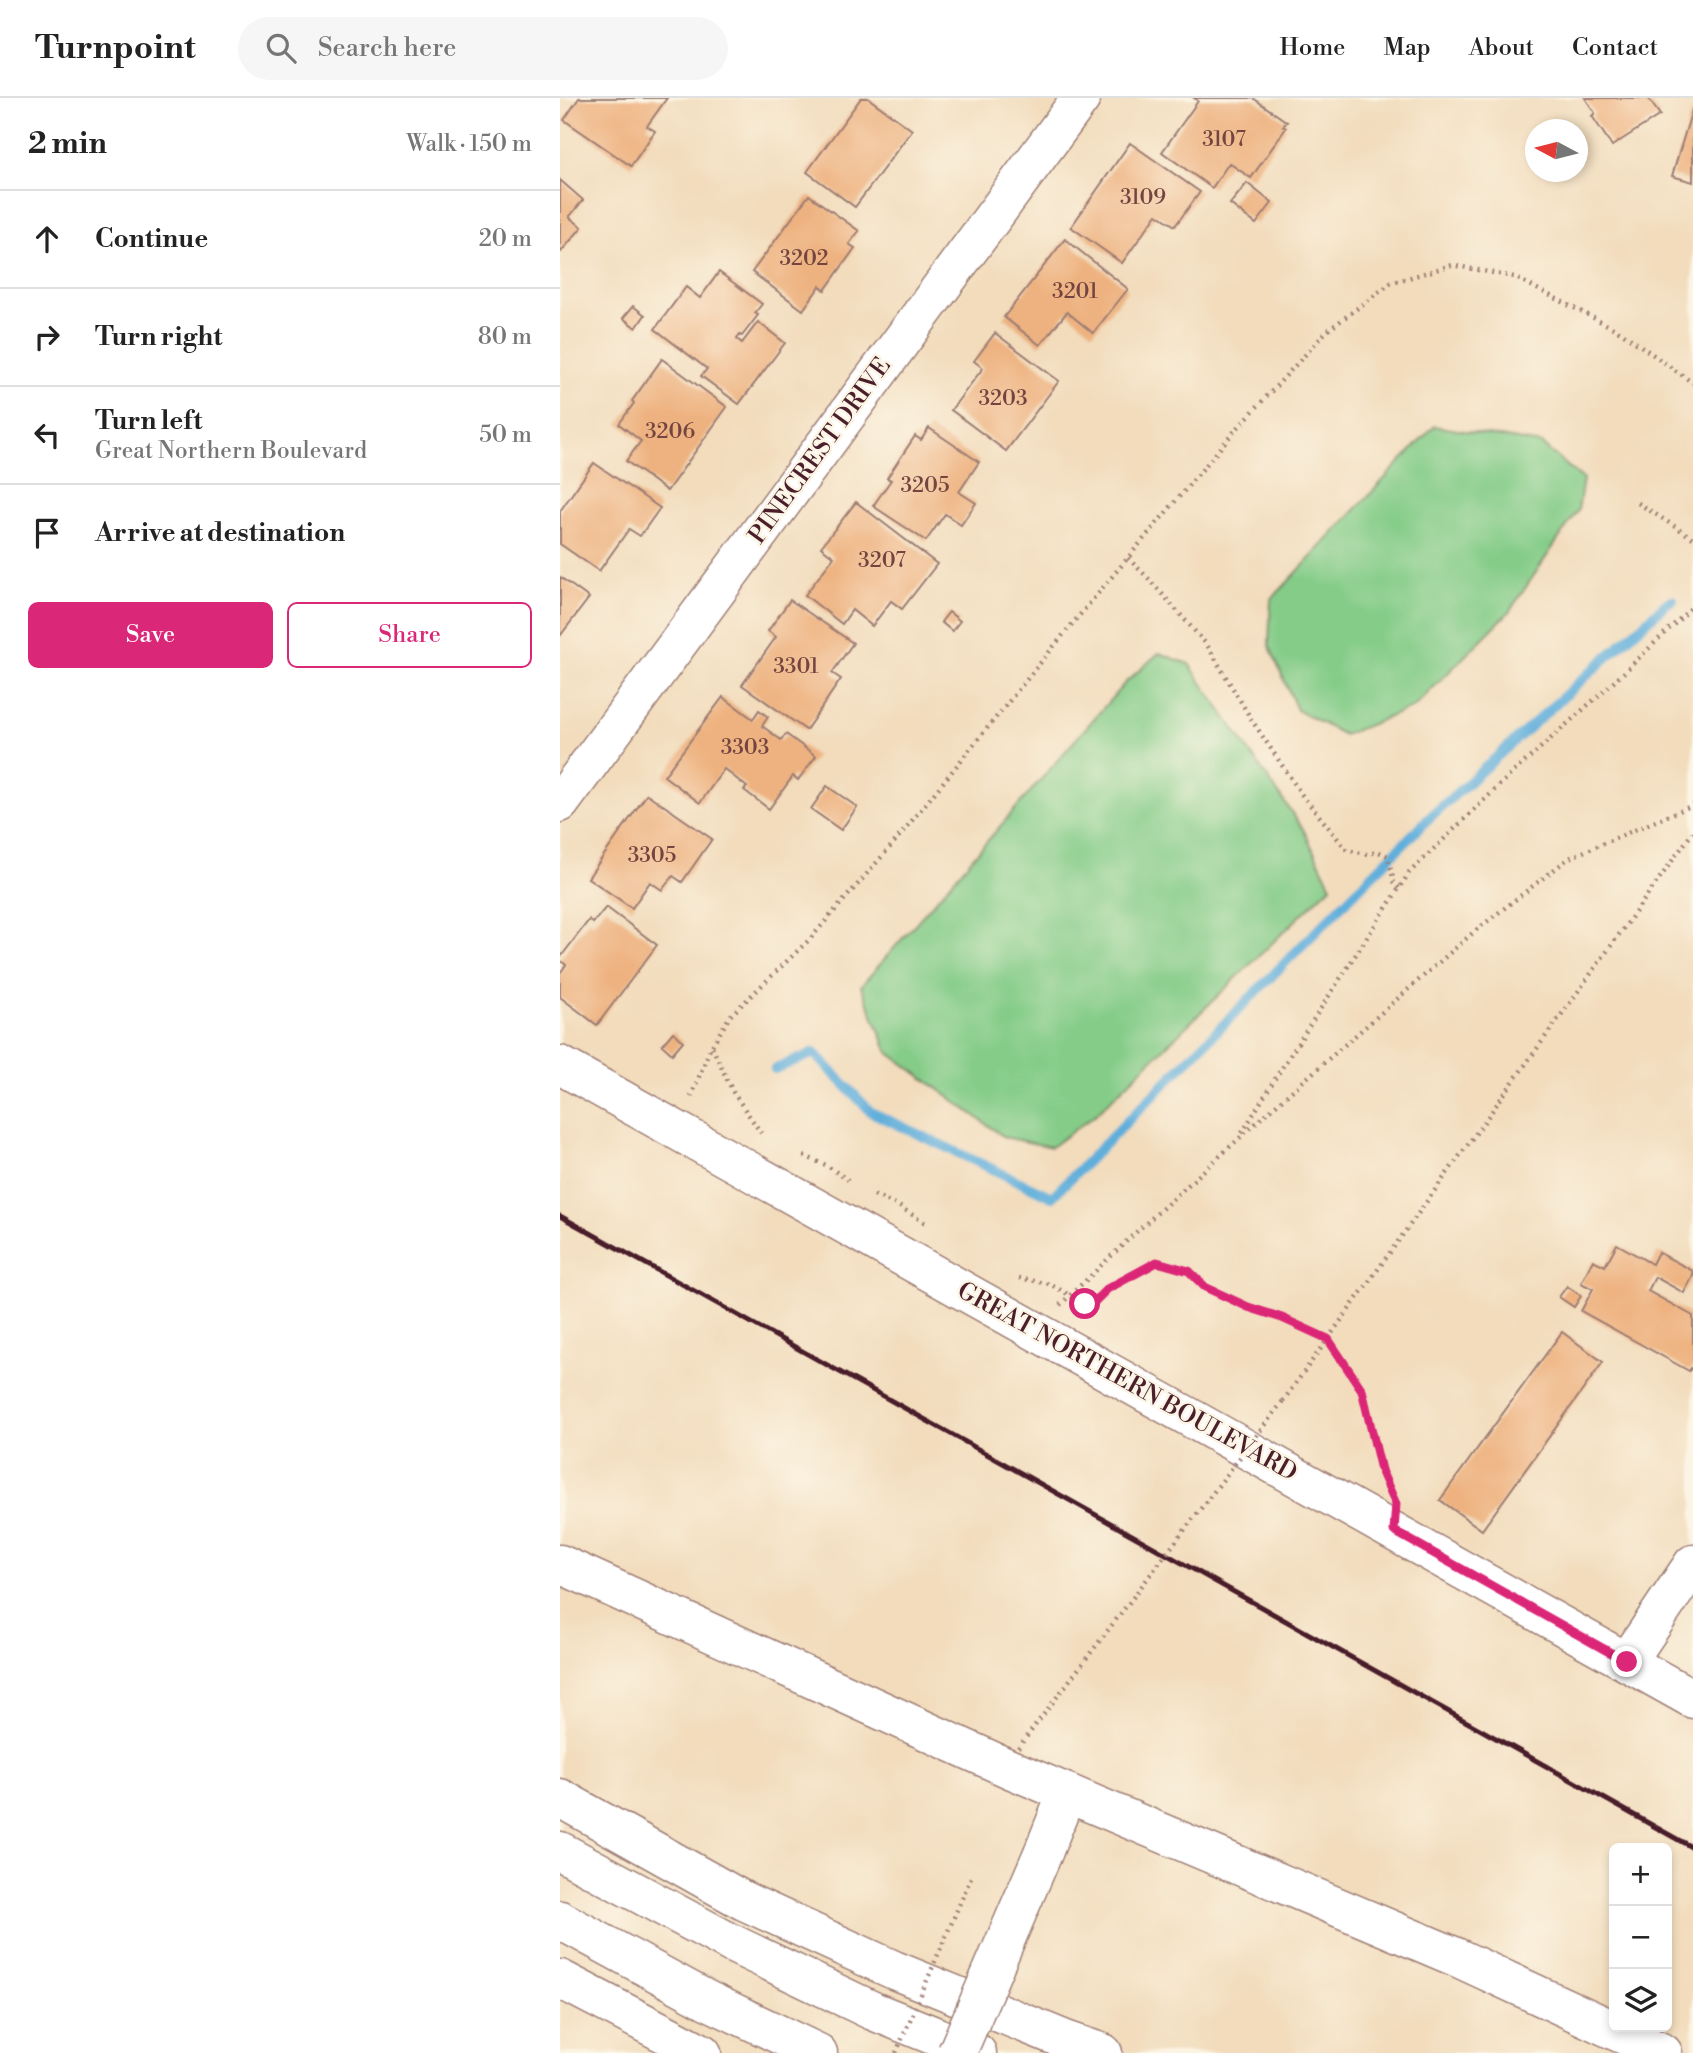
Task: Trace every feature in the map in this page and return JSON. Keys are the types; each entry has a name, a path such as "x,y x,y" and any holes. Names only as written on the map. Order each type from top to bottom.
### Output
{"main road":[{"name":"PINECREST DRIVE","path":"560,803 1081,98"},
{"name":"GREAT NORTHERN BOULEVARD","path":"560,1065 1693,1699"},
{"path":"560,1564 1067,1793 1457,1957 1663,2053"},
{"path":"1627,1662 1693,1564"},
{"path":"957,2053 1067,1793"},
{"path":"560,1798 744,1901 906,1975 1103,2053"},
{"path":"560,1851 731,1943 873,2011 977,2053"},
{"path":"560,1920 707,2000 818,2053"},
{"path":"565,1983 702,2053"}],"path":[{"path":"678,1130 712,1046 730,1016 810,939 892,845 1232,434 1327,331 1391,284 1451,265 1514,276 1621,332 1693,383"},
{"path":"1638,503 1693,538"},
{"path":"1128,558 1207,645 1253,722 1302,795 1346,850 1366,854 1379,852 1388,856 1394,882 1399,888"},
{"path":"1238,1140 1409,873 1508,777 1693,606"},
{"path":"1394,1531 1396,1504 1381,1470 1362,1390 1328,1339 1205,1287 1189,1271 1157,1262 1107,1289 1093,1303 1085,1304 1072,1295 1133,1235 1238,1140 1475,932 1569,858 1693,805"},
{"path":"1018,1748 1283,1401 1693,832"},
{"path":"712,1046 733,1092 762,1135"},
{"path":"896,2053 972,1875"}],"green space":[{"path":"1434,426 1541,444 1583,479 1578,510 1509,612 1414,707 1344,735 1297,710 1269,645 1271,600"},
{"path":"1159,653 1189,664 1303,829 1331,886 1096,1114 1051,1147 1004,1137 888,1052 861,986 1125,683"}],"building":[{"path":"579,98 667,98 647,126 655,131 631,166 564,120"},
{"path":"861,98 868,98 912,130 855,207 807,172"},
{"path":"1194,98 1253,98 1287,122 1283,126 1286,128 1251,178 1229,163 1212,188 1162,152 1198,101"},
{"path":"1585,98 1648,98 1660,115 1612,146 1592,116 1595,113"},
{"path":"1693,110 1693,182 1672,176"},
{"path":"1130,143 1200,192 1175,226 1157,214 1122,263 1071,227"},
{"path":"560,180 583,200 569,217 582,227 560,253"},
{"path":"1247,183 1272,203 1256,224 1230,204"},
{"path":"809,195 859,231 849,244 855,248 825,290 820,286 803,310 752,272"},
{"path":"1065,239 1128,289 1093,333 1067,312 1040,345 1004,317"},
{"path":"719,272 762,304 755,313 758,315 737,339 742,343 758,322 785,343 739,404 701,376 707,369 655,329 686,287 700,298"},
{"path":"633,306 645,315 636,328 623,318"},
{"path":"995,333 1059,381 1006,451 951,410 983,368 974,361"},
{"path":"662,359 727,407 667,491 626,461 641,441 619,424"},
{"path":"929,428 979,462 959,492 976,503 961,525 945,514 926,541 873,506 891,480 887,478 915,436 921,440"},
{"path":"594,463 660,508 640,536 629,529 599,571 560,544 560,511"},
{"path":"856,502 937,564 902,609 891,601 872,626 852,610 842,624 805,595 834,557 821,547"},
{"path":"560,577 589,598 560,636"},
{"path":"790,600 853,643 832,673 841,679 806,730 742,685 776,637 768,631"},
{"path":"949,612 960,621 952,631 941,622"},
{"path":"723,697 753,719 759,710 768,717 762,726 781,740 786,734 816,756 798,780 793,776 769,809 744,790 747,787 724,769 700,803 664,776"},
{"path":"827,786 857,807 841,830 811,809"},
{"path":"647,794 712,839 682,882 673,876 662,890 650,882 632,908 588,878"},
{"path":"606,907 657,945 597,1025 560,997 560,973 566,965 560,958 589,920 593,923"},
{"path":"673,1032 683,1041 672,1054 662,1045"},
{"path":"1617,1244 1652,1264 1658,1252 1693,1271 1684,1293 1655,1277 1648,1291 1693,1316 1693,1370 1691,1368 1689,1371 1581,1311 1593,1289 1581,1283 1593,1260 1605,1266"},
{"path":"1567,1286 1581,1296 1574,1307 1559,1297"},
{"path":"1562,1332 1603,1362 1482,1530 1440,1500"}],"waterway":[{"path":"775,1069 814,1053 871,1112 1052,1197 1427,820 1673,600"}],"railway":[{"path":"560,1216 1693,1848"}],"route":[{"path":"1085,1304 1093,1303 1107,1289 1157,1262 1189,1271 1205,1287 1328,1339 1362,1390 1381,1470 1396,1504 1394,1531 1627,1662"}]}
